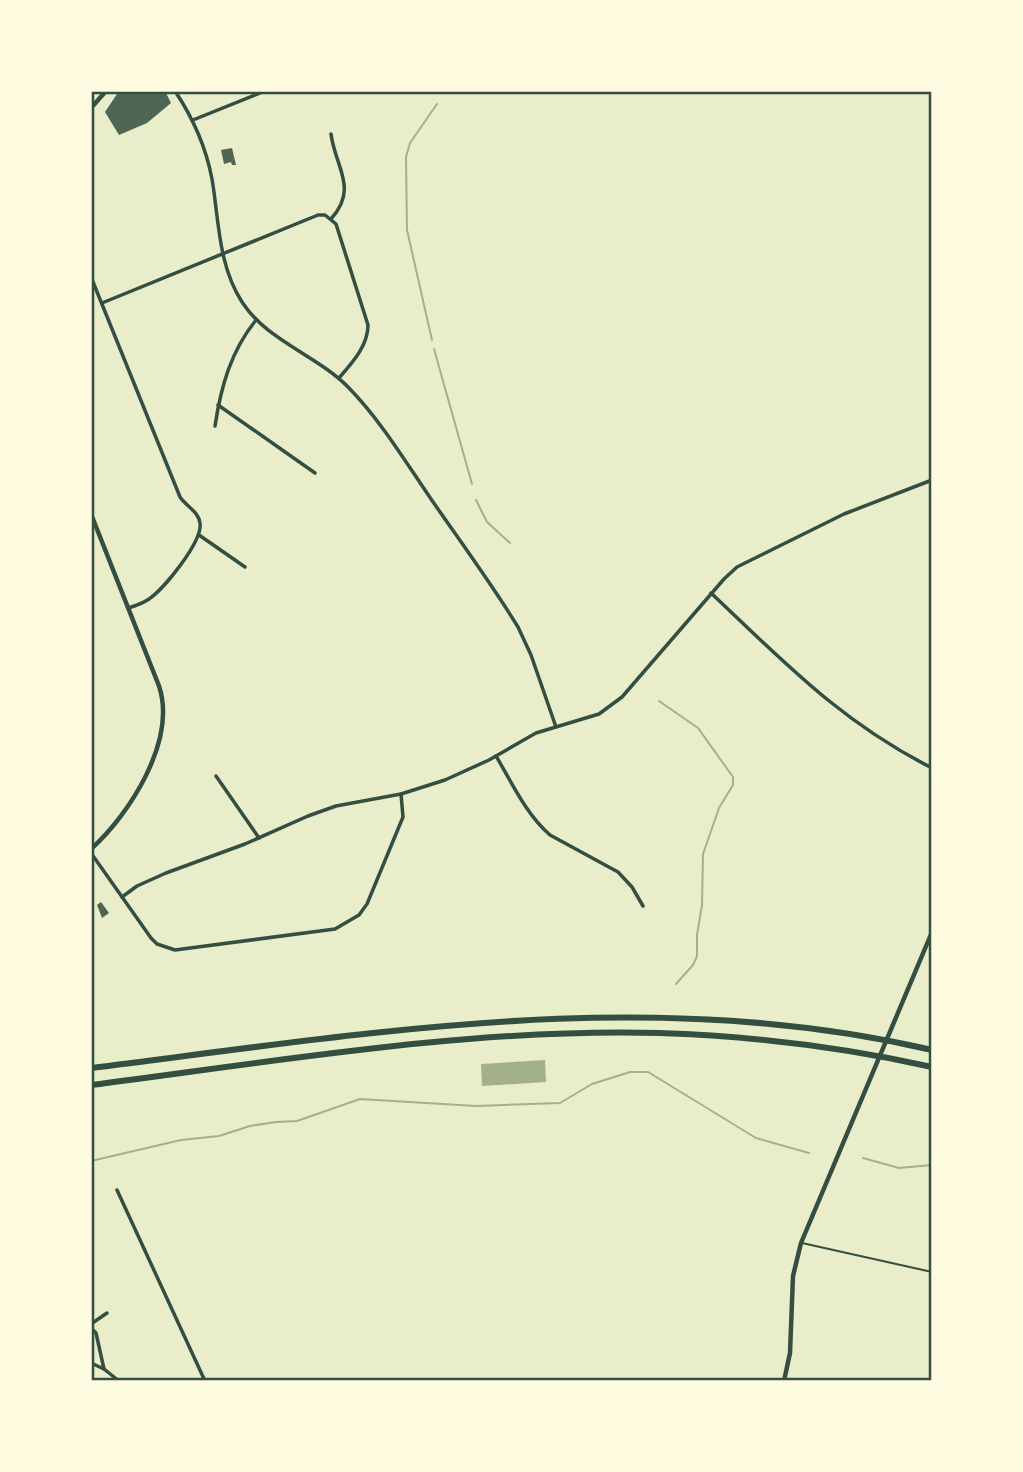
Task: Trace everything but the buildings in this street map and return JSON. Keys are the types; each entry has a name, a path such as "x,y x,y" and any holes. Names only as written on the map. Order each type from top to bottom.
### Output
{"highway":[{"path":"91,1068 428,1027 605,1016 757,1022 860,1036 932,1050"},
{"path":"91,1085 418,1045 496,1038 617,1033 707,1035 790,1042 932,1067"}],"main road":[{"path":"91,108 106,91"},
{"path":"91,514 161,694 163,713 155,752 138,789 113,828 91,851"},
{"path":"784,1381 790,1353 793,1276 801,1243 932,932"}],"street":[{"path":"175,91 193,120 208,164 223,253 233,286 256,320 339,378 375,416 503,603 531,654 556,727"},
{"path":"193,120 265,91"},
{"path":"331,134 345,189 340,208 331,219"},
{"path":"102,303 318,215 325,215 331,219 340,234 368,325 368,335 362,347 339,378"},
{"path":"91,277 180,497 199,518 199,535 174,573 151,598 128,608"},
{"path":"215,426 228,366 246,332 256,320"},
{"path":"218,405 316,473"},
{"path":"122,897 137,886 166,873 259,838 323,810 401,794 445,780 496,756 519,741 591,718 615,703 730,573 761,554 844,514 932,480"},
{"path":"199,535 244,567"},
{"path":"712,593 827,701 870,734 932,768"},
{"path":"496,756 528,810 542,828 618,872 632,887 643,906"},
{"path":"216,776 259,838"},
{"path":"91,851 150,938 157,944 175,950 335,929 359,915 367,904 403,817 401,794"},
{"path":"117,1190 205,1381"},
{"path":"104,1369 96,1333 91,1326 107,1313"},
{"path":"91,1363 119,1381"}],"lane":[{"path":"801,1243 932,1272"}],"shaded area":[{"path":"545,1060 546,1082 482,1086 481,1064"}],"waterway":[{"path":"432,340 407,230 406,157 410,143 437,104"},
{"path":"434,349 472,484"},
{"path":"476,500 487,522 510,543"},
{"path":"659,701 698,728 733,777 733,785 719,808 703,854 697,956 693,965 676,984"},
{"path":"91,1161 181,1140 219,1136 250,1126 297,1121 360,1099 476,1106 560,1103 592,1084 630,1072 648,1072 756,1138 809,1153"},
{"path":"863,1158 899,1168 932,1165"}]}
